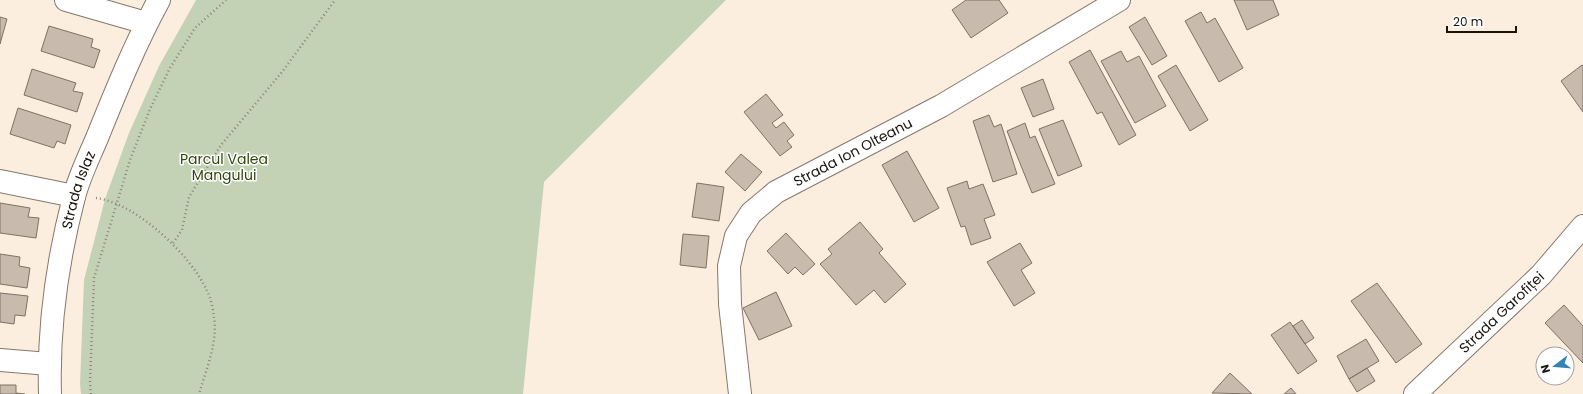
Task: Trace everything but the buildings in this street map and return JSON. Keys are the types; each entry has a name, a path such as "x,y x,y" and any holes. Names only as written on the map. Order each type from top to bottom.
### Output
{"street":[{"path":"66,0 146,23"},
{"name":"Strada Islaz","path":"50,394 49,364 56,279 74,196 115,93 146,23 159,0"},
{"name":"Strada Ion Olteanu","path":"740,394 730,304 729,266 736,236 751,213 776,192 941,106 1119,0"},
{"path":"0,180 74,196"},
{"name":"Strada Garofiței","path":"1415,394 1541,275 1583,226"},
{"path":"0,360 49,364"}],"path":[{"path":"91,394 90,383 94,278 130,160 144,124 170,68 195,28 226,0"},
{"path":"173,243 182,230 189,196 221,145 282,72 336,0"},
{"path":"74,196 105,199 150,224 173,243 193,267 208,291 214,318 214,340 199,394"}],"green space":[{"name":"Parcul Valea Mangului","path":"196,0 726,0 544,182 523,394 81,394 80,384 84,280 105,199 129,133 159,66"}]}
